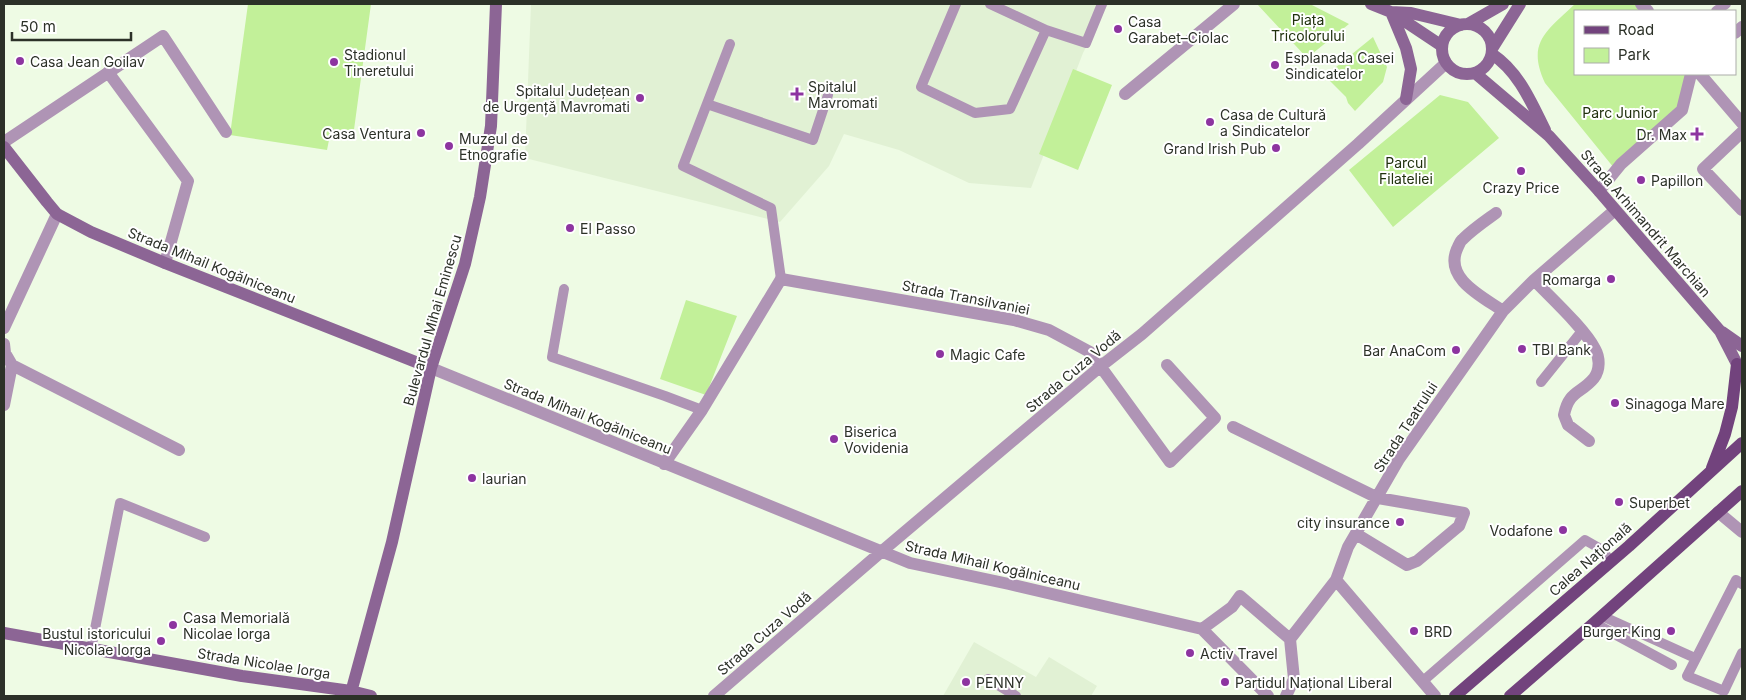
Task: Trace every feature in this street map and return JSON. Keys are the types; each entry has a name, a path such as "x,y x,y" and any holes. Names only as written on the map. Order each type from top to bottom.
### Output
{"main road":[{"name":"Bulevardul Mihai Eminescu","path":"350,694 392,542 431,368 465,264 480,197 491,126 496,4"},
{"path":"1371,4 1391,12 1442,46"},
{"path":"1503,4 1448,33 1442,46 1442,52 1446,63 1452,69 1467,75 1475,74 1486,67 1520,4"},
{"path":"1391,12 1411,12 1482,28 1488,34 1493,51"},
{"path":"1391,12 1406,48 1411,69 1406,99"},
{"name":"Strada Arhimandrit Marchian","path":"1493,51 1524,87 1549,136"},
{"name":"Strada Arhimandrit Marchian","path":"1475,74 1549,136 1599,191 1720,331 1740,367"},
{"name":"Strada Mihail Kogălniceanu","path":"4,147 57,214 91,232 431,368"},
{"name":"Strada Arhimandrit Marchian","path":"1720,331 1742,346"},
{"path":"1710,472 1727,425 1740,367"},
{"name":"Calea Națională","path":"1455,696 1611,561 1742,443"},
{"path":"1510,696 1742,491"},
{"name":"Strada Nicolae Iorga","path":"4,634 242,676 371,696"}],"street":[{"path":"1125,94 1234,4"},
{"path":"4,142 163,36 226,132"},
{"name":"Strada Cuza Vodă","path":"714,696 881,552 1101,366 1142,334 1358,144 1446,63"},
{"path":"108,72 188,181 165,263"},
{"path":"1599,191 1621,164 1682,110 1691,75"},
{"path":"1701,75 1742,122"},
{"path":"1742,132 1704,169 1742,210"},
{"name":"Strada Teatrului","path":"1290,639 1336,580 1348,547 1399,459 1503,311 1534,280 1615,210"},
{"path":"1496,213 1461,240 1454,254 1454,266 1458,275 1468,286 1503,311"},
{"path":"4,328 57,214"},
{"path":"664,464 702,410 780,279"},
{"name":"Strada Transilvaniei","path":"780,279 1014,320 1049,330 1090,352 1170,462 1215,418 1167,365"},
{"path":"1534,280 1582,331 1595,349 1598,370 1593,379 1570,398 1564,415 1568,425 1589,441"},
{"path":"4,344 5,353 12,365 179,450"},
{"path":"4,405 12,365"},
{"name":"Strada Mihail Kogălniceanu","path":"431,368 910,563 1202,629"},
{"path":"1233,427 1378,498 1464,514 1459,526 1417,561 1407,565 1356,534"},
{"path":"1718,512 1742,532"},
{"path":"1336,580 1435,696"},
{"path":"1268,696 1202,629 1232,607 1240,596 1290,639 1294,679 1286,696"}],"lane":[{"path":"956,4 922,87 975,113 1010,109 1046,30"},
{"path":"990,4 1046,30 1086,43 1102,4"},
{"path":"730,44 683,166 771,208 780,279"},
{"path":"707,104 813,140 828,95"},
{"path":"564,289 552,357 702,410"},
{"path":"1541,382 1582,331"},
{"path":"91,648 120,503 205,537"},
{"path":"1423,681 1585,540 1599,548 1611,561"},
{"path":"1742,584 1736,580 1687,676 1724,691 1742,653"},
{"path":"1598,620 1695,658"},
{"path":"1598,620 1672,665"},
{"path":"988,679 1016,696"}],"shaded area":[{"name":"Spitalul Mavromati","path":"531,4 1108,4 1083,53 1031,188 969,183 899,150 844,134 829,166 780,222 525,158"},
{"path":"974,642 1036,677 1049,657 1097,686 1091,696 943,696"}],"green space":[{"path":"248,4 371,4 353,137 330,135 327,150 230,135"},
{"name":"Piața Tricolorului","path":"1257,4 1310,4 1349,24 1307,58"},
{"name":"Parc Junior","path":"1575,4 1640,4 1646,10 1574,10 1574,75 1691,75 1682,110 1614,168 1545,83 1538,57 1539,47 1542,38"},
{"name":"Piața Tricolorului","path":"1373,37 1387,67 1383,82 1355,111 1348,103 1346,97 1325,76"},
{"path":"1073,69 1112,85 1078,170 1039,154"},
{"name":"Parcul Filateliei","path":"1440,95 1468,102 1499,138 1393,227 1349,170"},
{"path":"686,300 737,316 706,395 660,379"}],"place":[{"name":"Casa Garabet–Ciolac","path":"1118,29"},
{"name":"Casa Jean Goilav","path":"20,61"},
{"name":"Stadionul Tineretului","path":"334,62"},
{"name":"Esplanada Casei Sindicatelor","path":"1275,65"},
{"name":"Spitalul Mavromati","path":"797,94"},
{"name":"Spitalul Județean de Urgență Mavromati","path":"640,98"},
{"name":"Casa de Cultură a Sindicatelor","path":"1210,122"},
{"name":"Casa Ventura","path":"421,133"},
{"name":"Dr. Max","path":"1697,134"},
{"name":"Muzeul de Etnografie","path":"449,146"},
{"name":"Grand Irish Pub","path":"1276,148"},
{"name":"Crazy Price","path":"1521,171"},
{"name":"Papillon","path":"1641,180"},
{"name":"El Passo","path":"570,228"},
{"name":"Romarga","path":"1611,279"},
{"name":"TBI Bank","path":"1522,349"},
{"name":"Bar AnaCom","path":"1456,350"},
{"name":"Magic Cafe","path":"940,354"},
{"name":"Sinagoga Mare","path":"1615,403"},
{"name":"Biserica Vovidenia","path":"834,439"},
{"name":"laurian","path":"472,478"},
{"name":"Superbet","path":"1619,502"},
{"name":"city insurance","path":"1400,522"},
{"name":"Vodafone","path":"1563,530"},
{"name":"Casa Memorială Nicolae Iorga","path":"173,625"},
{"name":"BRD","path":"1414,631"},
{"name":"Burger King","path":"1671,631"},
{"name":"Bustul istoricului Nicolae Iorga","path":"161,641"},
{"name":"Activ Travel","path":"1190,653"},
{"name":"PENNY","path":"966,682"},
{"name":"Partidul Național Liberal","path":"1225,682"}]}
